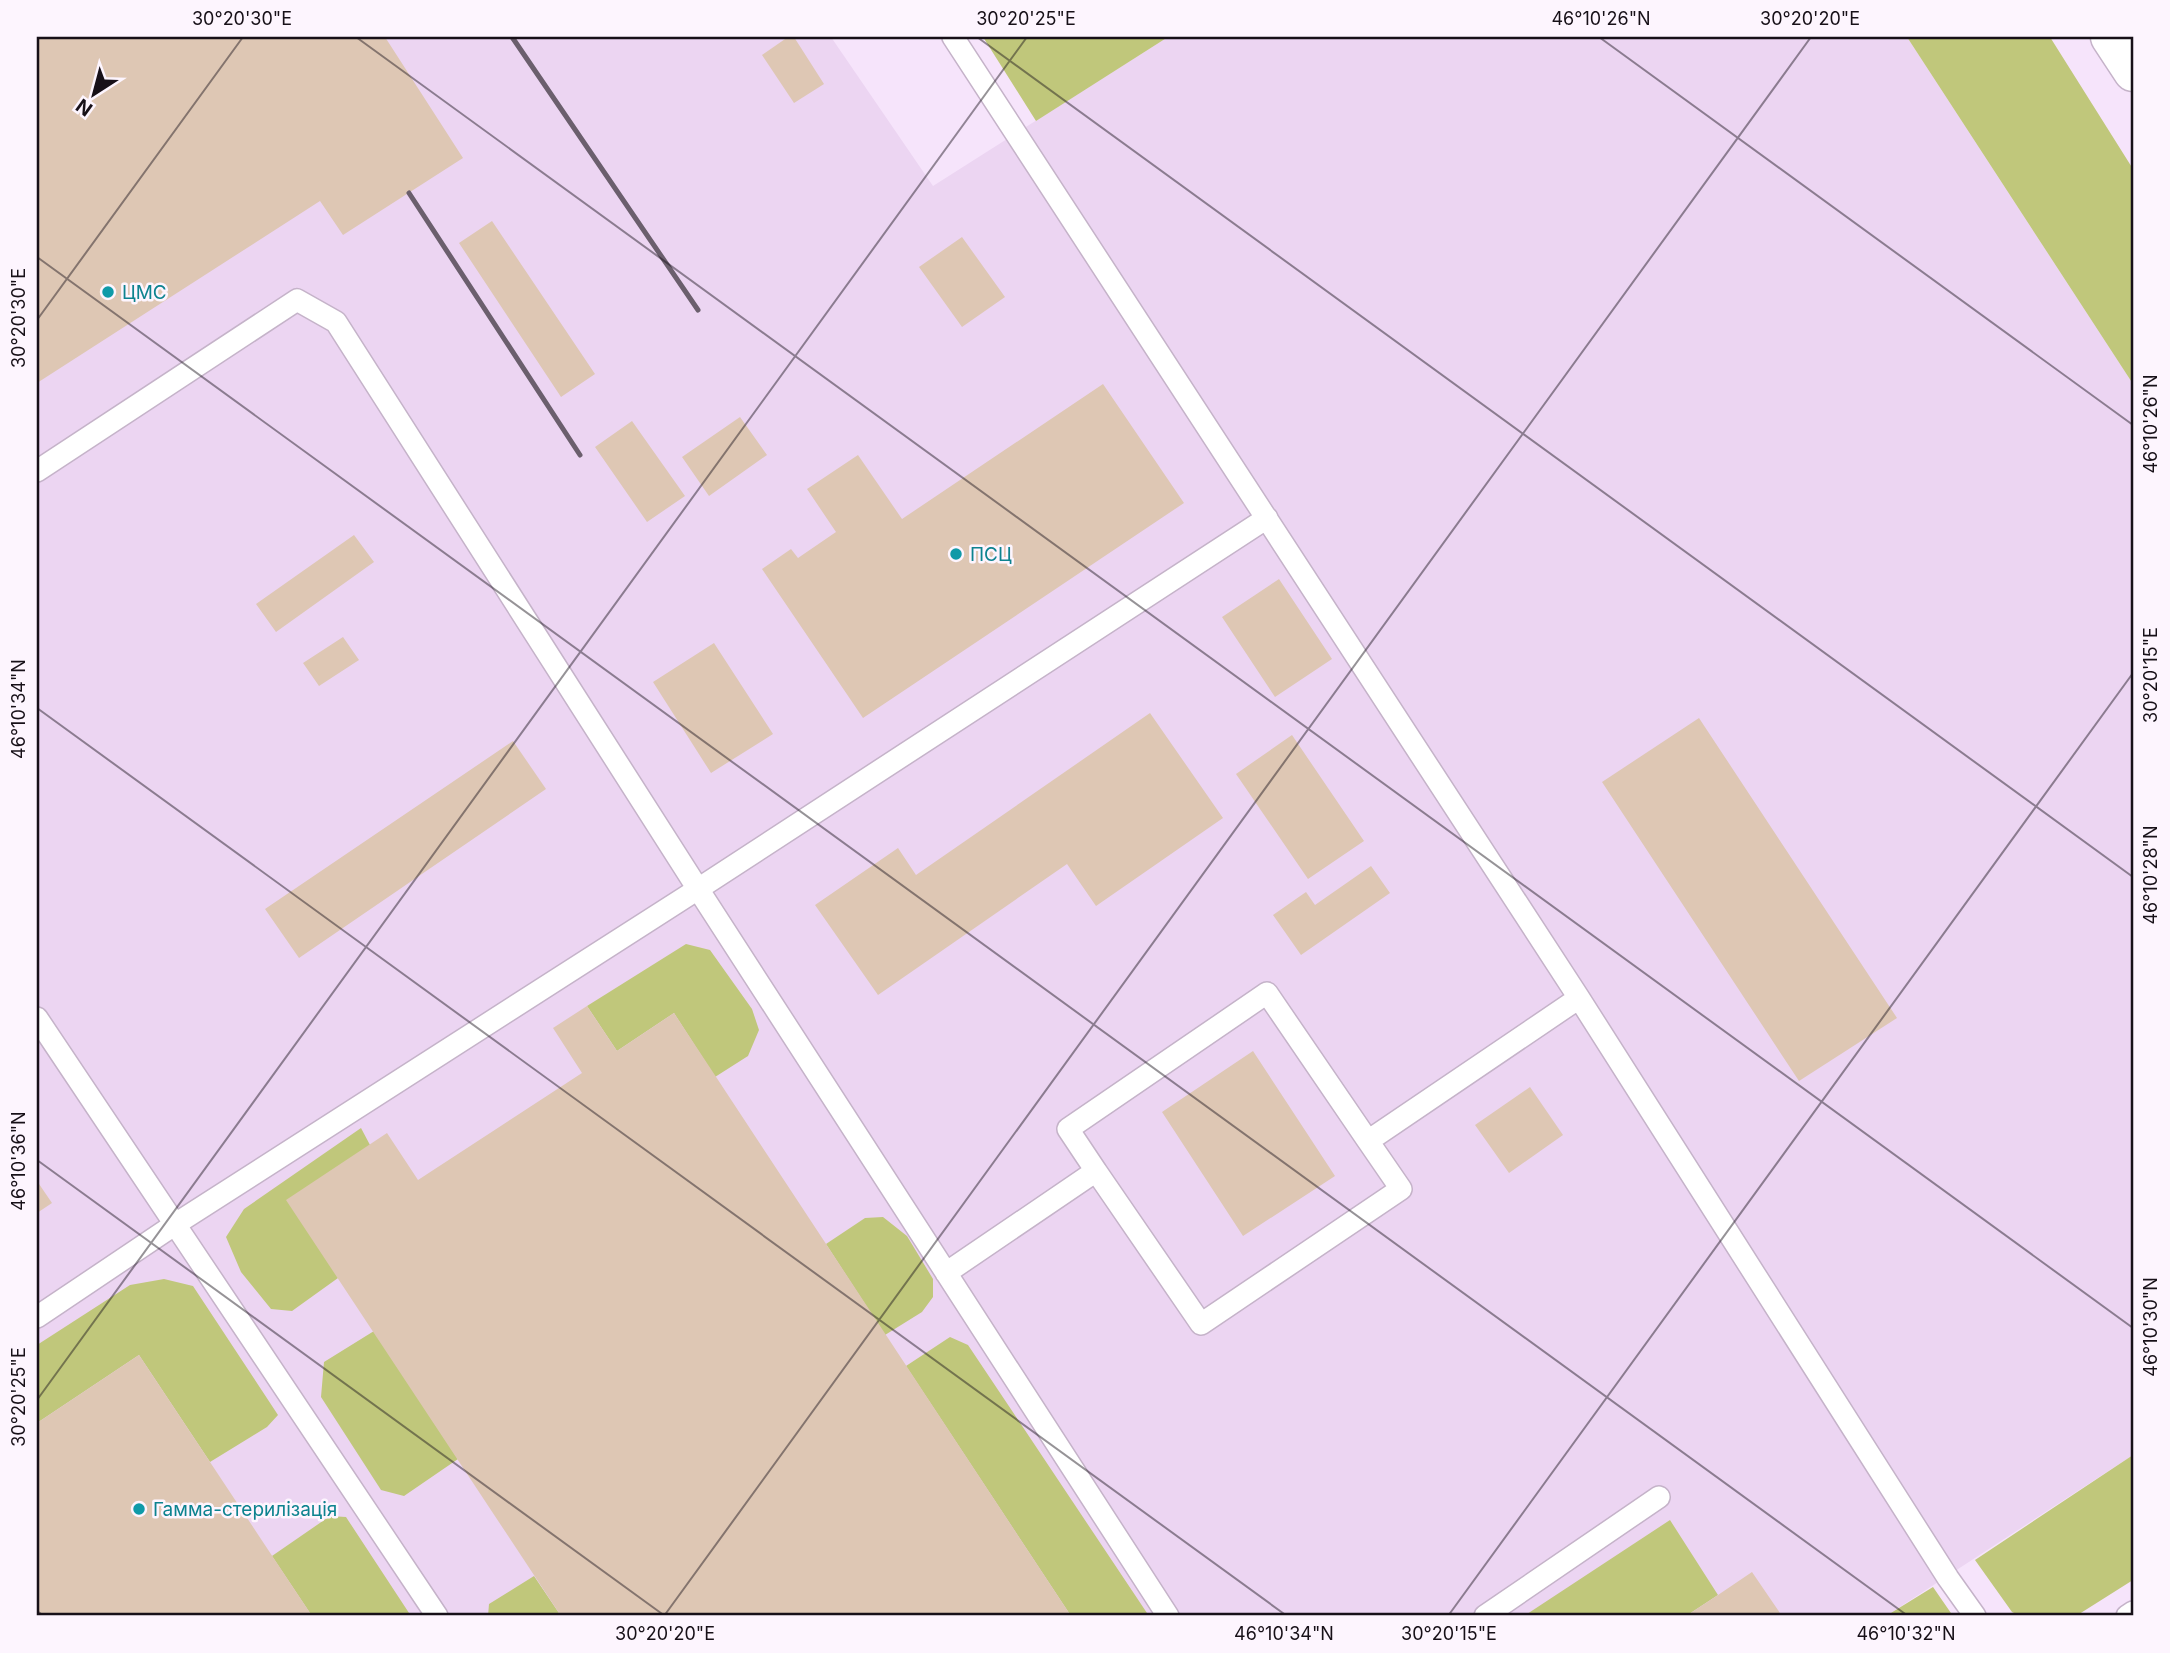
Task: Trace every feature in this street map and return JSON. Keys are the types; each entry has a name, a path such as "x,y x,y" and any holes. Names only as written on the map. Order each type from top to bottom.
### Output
{"street":[{"path":"2110,37 2133,72"}],"lane":[{"path":"953,37 1579,998 1933,1555 1975,1616"},
{"path":"37,471 297,300 336,322 698,890 1168,1616"},
{"path":"37,1317 174,1225 698,890 1267,518"},
{"path":"1267,993 1368,1141 1401,1189 1202,1324 1068,1129 1267,993"},
{"path":"1368,1141 1579,998"},
{"path":"37,1018 437,1616"},
{"path":"946,1273 1096,1171"},
{"path":"1485,1616 1659,1497"},
{"path":"2127,1616 2133,1612"}],"shaded area":[{"path":"37,37 831,37 933,186 1168,37 1907,37 2133,384 2133,1455 1886,1616 37,1616"}],"green space":[{"path":"983,37 1168,37 1036,121"},
{"path":"1907,37 2050,37 2133,169 2133,384"},
{"path":"686,944 710,950 752,1009 759,1030 748,1056 715,1077 674,1013 617,1051 587,1006"},
{"path":"361,1128 370,1145 338,1278 292,1311 271,1309 241,1272 226,1237 244,1209"},
{"path":"883,1217 907,1236 933,1279 933,1297 922,1312 885,1335 826,1244 865,1218"},
{"path":"164,1279 193,1286 278,1415 267,1427 210,1462 139,1355 37,1423 37,1345 130,1285"},
{"path":"374,1331 458,1459 404,1496 381,1490 321,1397 324,1362"},
{"path":"950,1337 968,1345 1149,1616 1071,1616 906,1366"},
{"path":"2133,1455 2133,1580 2076,1616 2020,1616 2012,1612 1975,1560"},
{"path":"330,1516 346,1517 411,1616 312,1616 272,1556"},
{"path":"1670,1520 1718,1595 1686,1616 1524,1616"},
{"path":"534,1576 561,1616 488,1616 489,1604"},
{"path":"1933,1587 1953,1616 1886,1616"}],"building":[{"name":"ЦМС","path":"37,37 385,37 463,158 343,235 320,201 37,383"},
{"path":"788,37 794,37 824,84 794,103 762,55"},
{"path":"492,221 595,374 561,397 459,243"},
{"path":"962,237 1005,297 962,327 919,267"},
{"name":"ПСЦ","path":"1103,384 1184,503 863,718 762,569 791,549 798,558 836,532 807,489 858,455 902,519"},
{"path":"740,417 767,455 709,496 682,457"},
{"path":"632,421 685,496 647,522 595,447"},
{"path":"354,535 374,562 276,632 256,604"},
{"path":"1279,579 1332,659 1275,697 1222,617"},
{"path":"343,637 359,660 319,686 303,663"},
{"path":"714,643 773,734 711,773 653,682"},
{"path":"1150,713 1223,818 1096,906 1067,864 878,995 815,905 898,848 916,875"},
{"path":"1699,718 1897,1018 1799,1081 1602,782"},
{"path":"1292,735 1364,841 1308,879 1236,774"},
{"path":"513,741 546,789 299,958 265,909"},
{"path":"1371,866 1390,893 1301,955 1273,915 1306,892 1315,905"},
{"path":"587,1006 617,1051 674,1013 1071,1616 561,1616 286,1200 387,1133 418,1180 582,1073 553,1028"},
{"path":"1253,1051 1335,1176 1243,1236 1162,1112"},
{"path":"1530,1087 1563,1135 1509,1173 1475,1125"},
{"path":"37,1181 52,1203 37,1213"},
{"name":"Гамма-стерилізація","path":"139,1355 312,1616 37,1616 37,1423"},
{"path":"1752,1572 1782,1616 1686,1616 1718,1595"}],"railway":[{"path":"512,37 698,310"},
{"path":"409,193 580,455"}],"place":[{"name":"ЦМС","path":"108,292"},
{"name":"ПСЦ","path":"956,554"},
{"name":"Гамма-стерилізація","path":"139,1509"}]}
